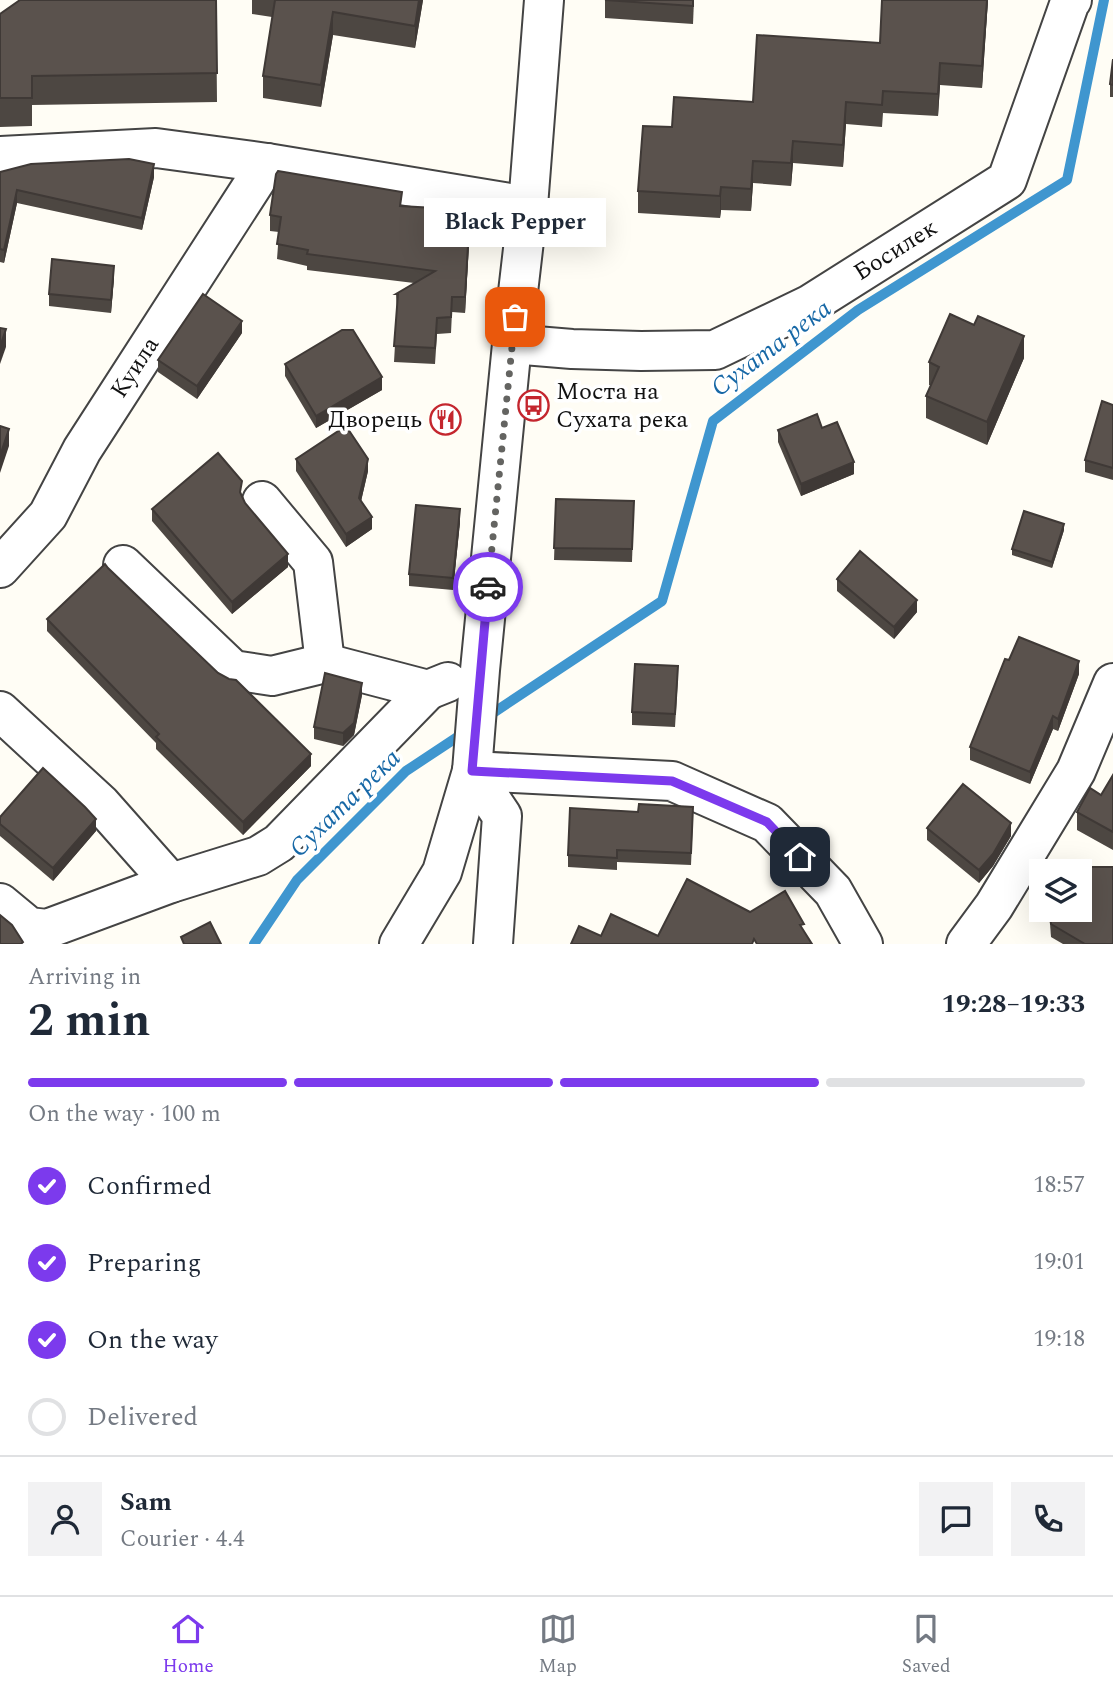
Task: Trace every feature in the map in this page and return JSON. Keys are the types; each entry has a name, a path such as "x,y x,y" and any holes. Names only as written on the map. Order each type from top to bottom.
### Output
{"street":[{"path":"399,944 442,872 472,771 512,344 528,206 544,0"},
{"name":"Босилек","path":"512,344 641,351 715,349 809,305 1007,180 1072,0"},
{"path":"0,156 156,148 267,163 528,206"},
{"name":"Куила","path":"0,568 48,514 82,450 267,163"},
{"path":"262,501 313,562 325,663"},
{"path":"123,565 233,670 272,676 325,663 428,690"},
{"path":"0,903 29,927 47,929 171,883 258,856 279,843 428,690 480,670"},
{"path":"966,944 994,906 1076,771 1113,682"},
{"path":"0,711 101,804 171,883"},
{"path":"472,771 502,816 493,944"},
{"path":"472,771 672,781 767,822 833,891 863,944"}],"building":[{"path":"20,0 216,0 217,73 32,76 32,98 0,98 0,14"},
{"path":"275,0 419,0 415,26 333,12 321,85 263,76"},
{"path":"605,0 693,0 693,6"},
{"path":"882,0 987,0 982,66 940,63 938,94 883,91 882,105 846,102 843,145 793,141 791,163 753,161 751,189 721,187 720,196 638,191 643,126 672,127 674,97 753,102 757,35 880,43"},
{"path":"1113,59 1113,85 1110,84"},
{"path":"129,159 154,164 142,218 17,190 4,250 0,249 0,172 31,164"},
{"path":"278,171 402,192 400,206 470,210 465,297 452,297 451,317 437,318 435,348 394,346 396,294 435,271 307,254 308,250 277,244 281,217 270,215"},
{"path":"52,259 114,266 111,300 49,294"},
{"path":"203,294 242,321 197,386 158,360"},
{"path":"950,314 974,325 978,316 1024,336 987,422 926,396 939,367 929,362"},
{"path":"0,328 6,329 0,347"},
{"path":"342,330 353,330 382,377 316,416 285,364"},
{"path":"1102,401 1113,405 1113,468 1085,460"},
{"path":"817,414 822,428 837,422 854,462 801,484 778,430"},
{"path":"0,426 9,429 0,456"},
{"path":"346,426 368,459 359,498 372,517 346,534 296,459"},
{"path":"218,453 242,481 240,492 245,503 288,554 232,602 152,509"},
{"path":"556,499 634,501 632,549 554,548"},
{"path":"416,505 460,509 453,578 409,574"},
{"path":"1024,511 1064,524 1052,562 1012,549"},
{"path":"860,551 917,600 894,627 837,579"},
{"path":"105,564 218,673 236,680 311,754 243,822 156,737 159,734 47,619"},
{"path":"1019,637 1079,661 1058,719 1053,716 1030,772 970,747 1005,659 1009,660"},
{"path":"635,664 678,666 675,714 632,712"},
{"path":"325,673 362,683 354,723 343,733 314,727"},
{"path":"43,768 96,819 53,868 0,824 0,817"},
{"path":"1113,775 1113,832 1077,812 1090,788 1101,795"},
{"path":"963,784 1011,823 993,854 979,870 927,828"},
{"path":"639,804 693,807 691,853 617,850 617,858 568,855 570,808 638,812"},
{"path":"1092,867 1113,867 1113,944 1085,944 1051,924 1092,922"},
{"path":"687,879 750,912 785,891 812,944 757,944 754,939 752,944 571,944 579,926 601,936 611,914 658,936"},
{"path":"0,915 12,925 23,942 21,944 0,944"},
{"path":"210,922 221,944 184,944 181,937"}],"waterway":[{"name":"Сухата река","path":"484,719 662,601 713,421 858,310 1067,180 1104,0"},
{"name":"Сухата река","path":"254,944 297,880 406,771 465,732"}],"way so far":[{"path":"488,587 515,317"}],"place":[{"name":"Black Pepper","path":"515,317"},
{"name":"Моста на Сухата река","path":"533,406"},
{"name":"Дворець","path":"445,420"}],"route":[{"path":"488,587 472,771 672,781 767,822 800,857"}]}
